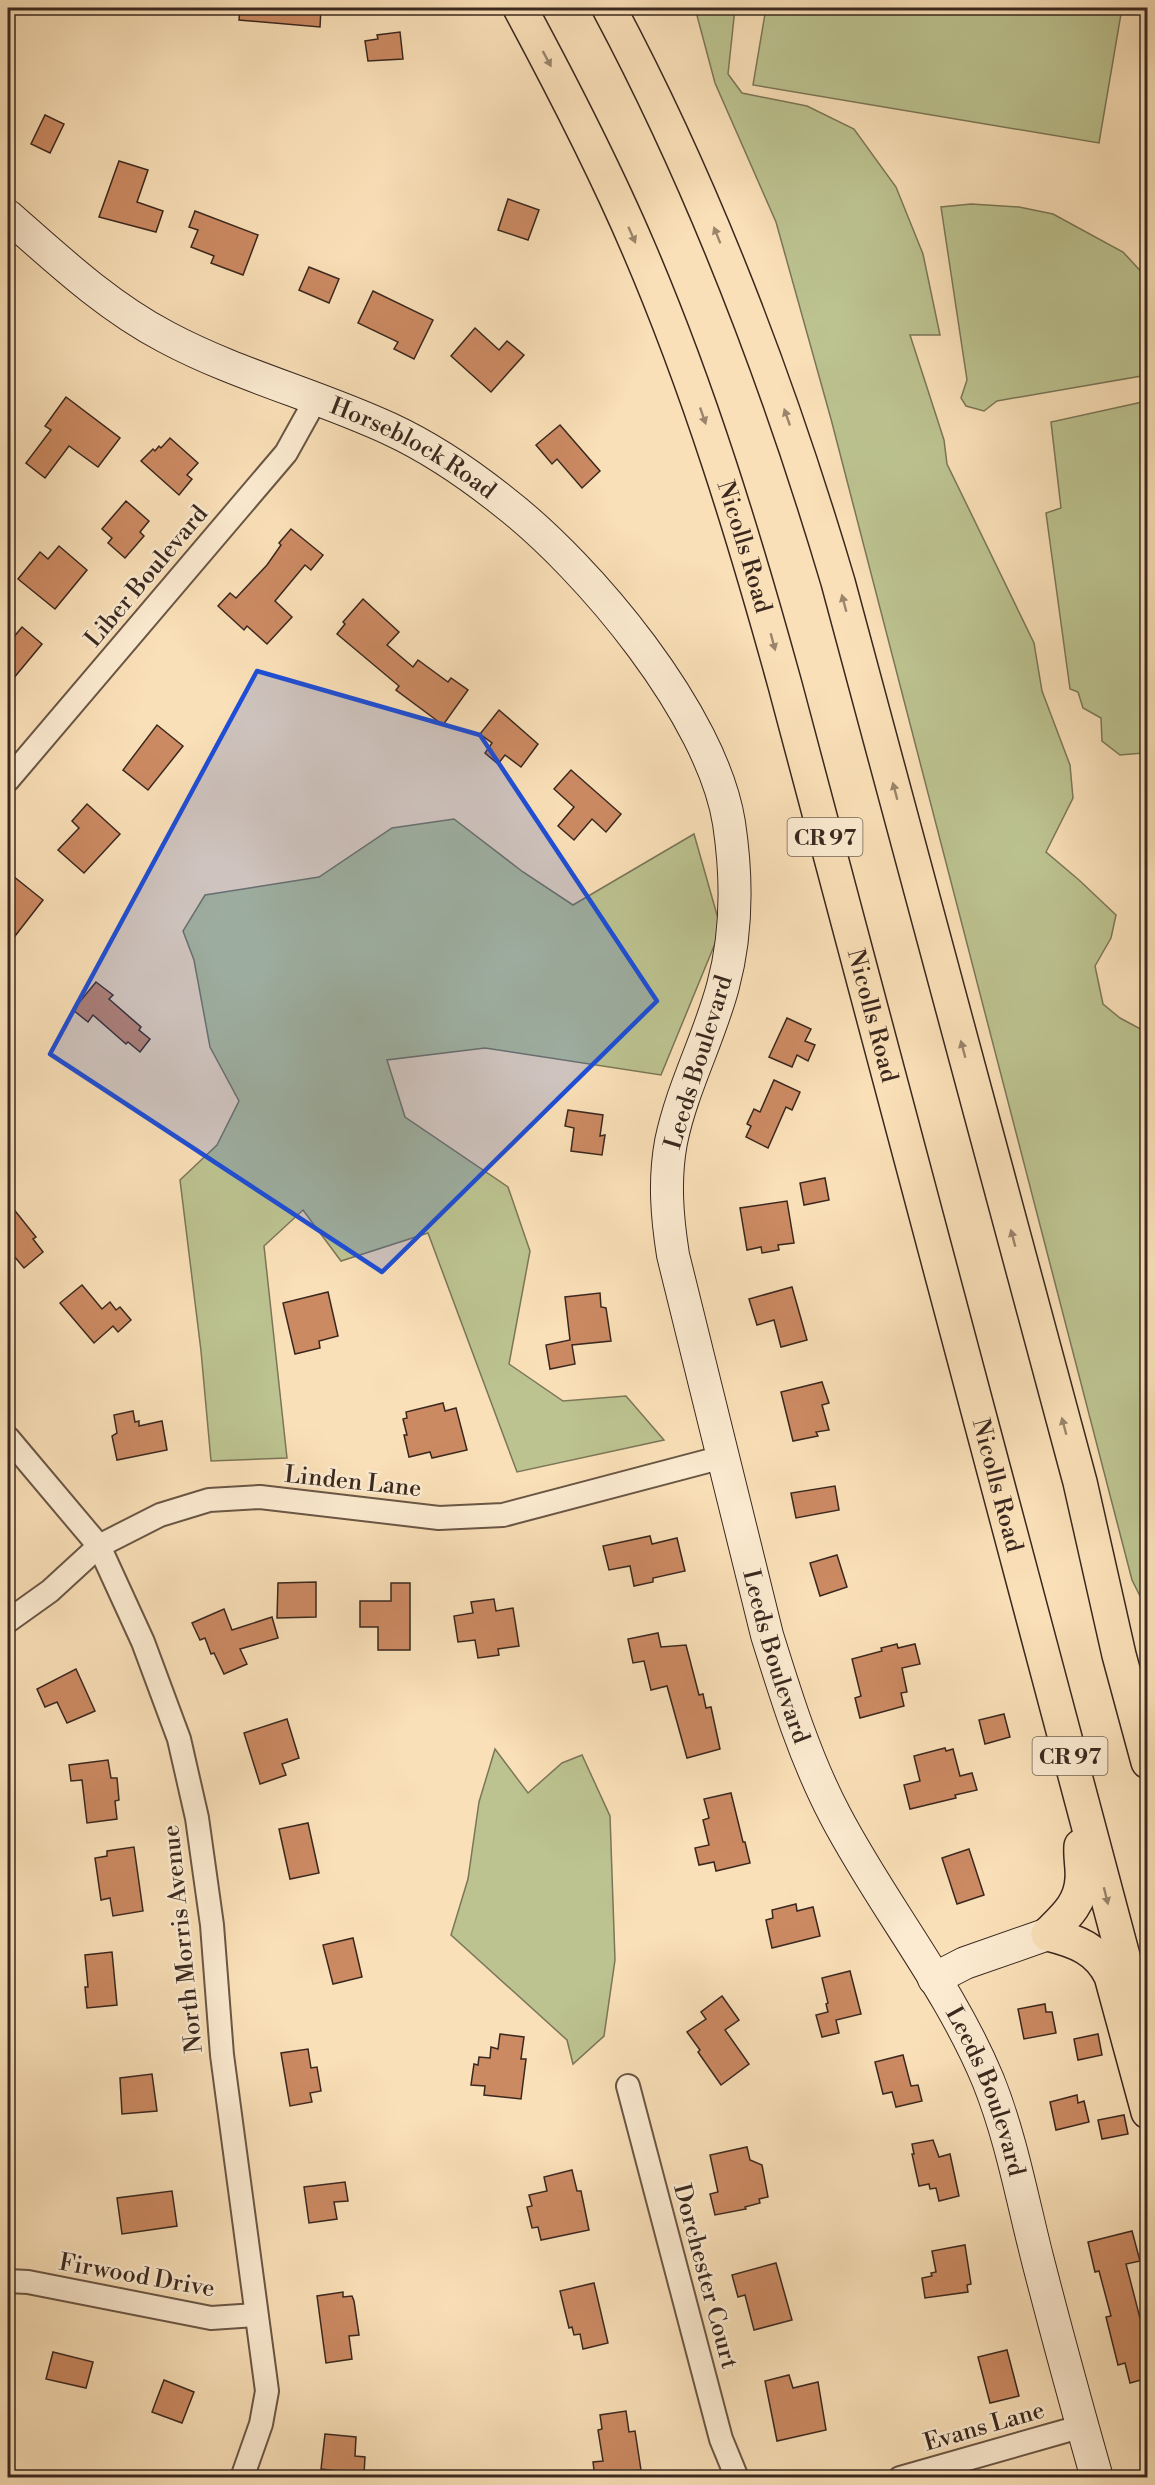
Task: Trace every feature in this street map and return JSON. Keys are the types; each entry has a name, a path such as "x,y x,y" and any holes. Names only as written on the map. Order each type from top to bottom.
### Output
{"highway":[{"name":"Nicolls Road","path":"520,8 569,101 638,246 720,464 785,685 1148,2050"},
{"name":"CR 97","path":"609,8 634,54 709,215 765,355 817,508 1080,1482 1119,1654 1148,1762"},
{"path":"1080,1482 1148,1696"},
{"path":"1086,1819 1081,1848 1080,1893 1070,1913 1048,1934 1082,1944 1106,1966 1111,1976 1148,2112"}],"street":[{"name":"Horseblock Road","path":"8,216 98,293 130,317 200,354 390,429 427,448 506,503 540,534 609,607 665,680 700,737 721,791"},
{"name":"Liber Boulevard","path":"8,780 286,453 316,399"},
{"name":"Leeds Boulevard","path":"721,791 729,821 733,872 734,905 729,959 723,988 672,1140 666,1201 672,1255 767,1635 794,1720 835,1815 934,1979 987,2079 1002,2120 1097,2478"},
{"name":"North Morris Avenue","path":"8,1438 99,1546 143,1642 179,1739 197,1818 212,1925 222,2055 267,2391 261,2424 242,2478"},
{"name":"Linden Lane","path":"8,1621 50,1591 99,1546 160,1515 209,1500 260,1497 439,1518 502,1515 723,1457"},
{"path":"934,1979 965,1964 1048,1934"},
{"name":"Dorchester Court","path":"628,2086 721,2439 737,2478"},
{"name":"Firwood Drive","path":"8,2281 27,2282 211,2318 256,2315"},
{"name":"Evans Lane","path":"900,2478 1083,2426"}],"highlighted area":[{"path":"257,671 480,735 657,1001 382,1272 50,1054"}],"green space":[{"path":"695,8 735,8 728,74 742,93 807,106 854,129 896,187 923,254 940,335 910,335 944,440 947,464 1034,643 1042,691 1070,765 1073,798 1046,852 1116,915 1111,938 1095,966 1103,1004 1120,1018 1148,1033 1146,1608 1132,1580 831,419 776,222 715,83"},
{"path":"766,8 1122,8 1099,143 753,85"},
{"path":"971,204 1019,207 1053,214 1123,252 1147,278 1147,375 997,401 984,411 966,406 961,398 967,380 941,207"},
{"path":"1147,401 1148,762 1143,753 1120,755 1102,741 1101,718 1083,708 1078,692 1070,689 1046,513 1061,508 1051,422"},
{"path":"454,819 523,872 573,905 694,834 721,929 661,1075 485,1048 387,1060 405,1117 508,1187 530,1251 509,1364 563,1401 626,1396 664,1440 517,1472 428,1233 341,1261 303,1210 264,1246 287,1458 211,1461 201,1351 180,1180 217,1145 239,1101 210,1047 194,960 183,931 205,895 319,877 392,828"},
{"path":"495,1749 528,1793 562,1763 582,1755 610,1816 615,1960 604,2036 573,2064 567,2040 451,1935 468,1879 479,1802"}],"building":[{"path":"240,8 321,8 320,27 239,20"},
{"path":"400,32 403,59 368,61 365,41 378,39 377,35"},
{"path":"45,115 64,124 50,153 31,144"},
{"path":"119,161 148,170 137,202 163,211 156,232 99,217"},
{"path":"508,199 539,210 528,240 498,230"},
{"path":"195,211 258,235 243,275 211,263 214,256 191,247 198,230 189,227"},
{"path":"309,267 339,279 329,303 299,290"},
{"path":"373,291 433,320 414,359 394,349 398,342 358,323"},
{"path":"475,328 499,350 507,341 524,355 491,392 451,356"},
{"path":"66,397 120,438 98,467 69,446 45,478 26,463 51,430 45,426"},
{"path":"560,425 600,471 582,488 557,459 552,464 536,445"},
{"path":"170,438 198,463 187,475 192,479 179,495 141,461 153,449 155,451 159,446 161,448"},
{"path":"126,501 149,521 140,532 144,536 125,558 108,543 112,538 102,529"},
{"path":"291,529 323,555 311,570 305,565 275,601 292,617 267,644 247,626 244,630 218,606 230,593 236,598 267,565 281,545 279,543"},
{"path":"59,546 87,570 55,609 18,579 40,552 48,559"},
{"path":"363,599 399,632 387,645 413,667 418,660 448,682 451,678 468,690 443,725 396,690 399,686 337,634 345,624 343,622"},
{"path":"22,627 42,644 8,685 8,644"},
{"path":"499,710 538,744 521,767 505,755 498,764 485,753 492,743 480,734"},
{"path":"157,725 183,746 148,790 123,770"},
{"path":"571,770 621,814 606,832 592,819 574,840 558,826 574,807 554,789"},
{"path":"87,804 120,834 84,873 58,850 79,828 72,821"},
{"path":"8,872 43,900 8,945"},
{"path":"96,982 113,995 109,999 141,1027 139,1030 150,1039 140,1052 128,1042 126,1044 93,1015 88,1022 73,1010"},
{"path":"787,1018 811,1029 805,1041 815,1045 808,1061 797,1055 792,1067 769,1057"},
{"path":"774,1080 800,1092 792,1110 786,1107 768,1148 746,1137 751,1126 747,1124 754,1109 760,1112"},
{"path":"568,1110 603,1115 600,1136 605,1135 602,1155 571,1151 574,1128 565,1126"},
{"path":"825,1178 829,1200 804,1205 800,1183"},
{"path":"787,1201 794,1243 778,1245 779,1250 762,1253 761,1247 747,1250 740,1208"},
{"path":"8,1202 36,1237 33,1239 43,1252 24,1268 8,1249"},
{"path":"82,1285 102,1309 110,1302 116,1310 120,1307 131,1320 118,1332 113,1326 94,1343 60,1303"},
{"path":"792,1287 807,1340 781,1347 774,1320 757,1325 749,1299"},
{"path":"328,1292 338,1336 319,1341 320,1348 295,1354 283,1303"},
{"path":"600,1293 601,1307 606,1308 611,1341 572,1345 575,1364 550,1369 546,1345 570,1340 565,1297"},
{"path":"822,1382 829,1403 822,1405 829,1430 816,1432 818,1436 793,1441 781,1392"},
{"path":"443,1403 445,1411 456,1408 467,1450 432,1458 430,1452 409,1457 404,1435 407,1435 403,1419 407,1418 406,1412"},
{"path":"133,1411 135,1422 139,1421 139,1426 162,1421 167,1450 117,1460 112,1436 117,1433 114,1415"},
{"path":"835,1486 839,1510 796,1518 791,1493"},
{"path":"650,1536 652,1544 677,1538 685,1571 653,1578 653,1582 634,1586 630,1566 609,1570 603,1546"},
{"path":"837,1555 847,1587 820,1596 810,1563"},
{"path":"316,1582 316,1617 277,1618 278,1583"},
{"path":"391,1583 410,1583 410,1650 378,1650 378,1627 360,1627 360,1601 391,1601"},
{"path":"494,1599 496,1611 513,1608 519,1646 498,1649 499,1655 478,1658 475,1640 458,1642 454,1616 473,1613 471,1602"},
{"path":"224,1609 232,1630 272,1617 278,1638 240,1649 247,1664 224,1674 214,1653 211,1654 205,1638 200,1640 192,1623"},
{"path":"658,1633 661,1647 686,1645 699,1695 703,1694 706,1708 711,1707 720,1749 687,1758 667,1686 651,1690 644,1661 633,1663 628,1639"},
{"path":"897,1644 898,1648 915,1644 920,1664 902,1668 907,1692 901,1693 904,1706 860,1718 855,1698 861,1696 852,1659 882,1651 881,1648"},
{"path":"76,1669 95,1711 67,1723 57,1702 45,1707 37,1689"},
{"path":"1004,1714 1010,1737 985,1744 979,1720"},
{"path":"287,1719 299,1758 282,1764 286,1775 260,1784 244,1733"},
{"path":"945,1748 946,1751 953,1749 960,1776 972,1773 977,1790 955,1795 956,1798 910,1809 904,1785 920,1781 914,1756"},
{"path":"108,1760 111,1778 117,1778 119,1800 115,1801 117,1819 87,1823 82,1780 71,1781 69,1765"},
{"path":"731,1793 750,1863 716,1871 714,1862 699,1865 695,1848 709,1845 703,1820 709,1818 704,1799"},
{"path":"308,1823 319,1873 290,1879 279,1829"},
{"path":"134,1847 143,1911 113,1916 110,1898 101,1900 95,1858 107,1856 107,1851"},
{"path":"969,1849 984,1895 957,1904 942,1858"},
{"path":"796,1904 797,1911 813,1907 820,1936 772,1948 766,1920 773,1918 772,1910"},
{"path":"353,1938 362,1977 333,1984 323,1945"},
{"path":"112,1952 117,2005 87,2008 85,1955"},
{"path":"850,1971 861,2014 836,2020 839,2033 822,2037 816,2015 828,2012 826,2004 828,2003 822,1978"},
{"path":"722,1996 739,2020 725,2030 749,2064 721,2085 687,2032 706,2019 701,2012"},
{"path":"1045,2004 1046,2012 1052,2012 1056,2033 1024,2039 1018,2009"},
{"path":"500,2034 524,2037 521,2059 526,2059 521,2099 484,2095 485,2086 471,2085 474,2064 478,2065 479,2057 490,2058 491,2047 498,2049"},
{"path":"1098,2034 1102,2055 1078,2060 1074,2039"},
{"path":"308,2049 311,2068 317,2067 321,2091 310,2093 312,2102 290,2106 281,2053"},
{"path":"903,2055 911,2086 918,2085 922,2101 896,2107 892,2092 883,2094 875,2062"},
{"path":"152,2074 157,2111 122,2114 120,2078"},
{"path":"1077,2095 1078,2103 1084,2101 1089,2122 1056,2130 1050,2102"},
{"path":"1124,2115 1128,2134 1102,2139 1098,2120"},
{"path":"933,2140 939,2157 950,2154 959,2196 939,2201 936,2188 930,2189 929,2184 919,2186 912,2144"},
{"path":"747,2147 750,2160 762,2165 768,2197 759,2199 760,2203 745,2207 746,2209 715,2215 710,2194 718,2192 710,2155"},
{"path":"572,2170 577,2191 581,2191 589,2230 541,2240 538,2227 532,2228 527,2207 532,2206 529,2195 547,2191 544,2177"},
{"path":"345,2182 348,2201 334,2202 337,2219 309,2223 304,2187"},
{"path":"172,2191 177,2226 122,2234 117,2198"},
{"path":"1132,2231 1140,2261 1126,2264 1148,2349 1148,2378 1130,2383 1125,2363 1118,2365 1106,2317 1111,2316 1099,2271 1095,2272 1088,2242"},
{"path":"965,2245 971,2284 967,2285 968,2292 925,2298 922,2278 932,2276 931,2273 936,2272 932,2251"},
{"path":"776,2263 792,2320 754,2330 745,2295 738,2297 732,2275"},
{"path":"594,2283 608,2343 583,2349 580,2334 574,2335 572,2327 569,2328 560,2291"},
{"path":"343,2292 343,2297 352,2296 354,2301 359,2335 349,2336 352,2359 326,2363 317,2296"},
{"path":"1007,2350 1019,2396 990,2403 978,2357"},
{"path":"53,2352 93,2362 86,2388 46,2379"},
{"path":"789,2375 793,2388 818,2382 826,2430 777,2441 765,2381"},
{"path":"164,2380 194,2392 182,2423 152,2412"},
{"path":"626,2411 629,2432 635,2431 641,2470 620,2473 620,2478 595,2478 593,2462 603,2461 598,2430 602,2429 600,2415"},
{"path":"325,2434 356,2437 355,2456 365,2457 364,2474 321,2469"}]}
